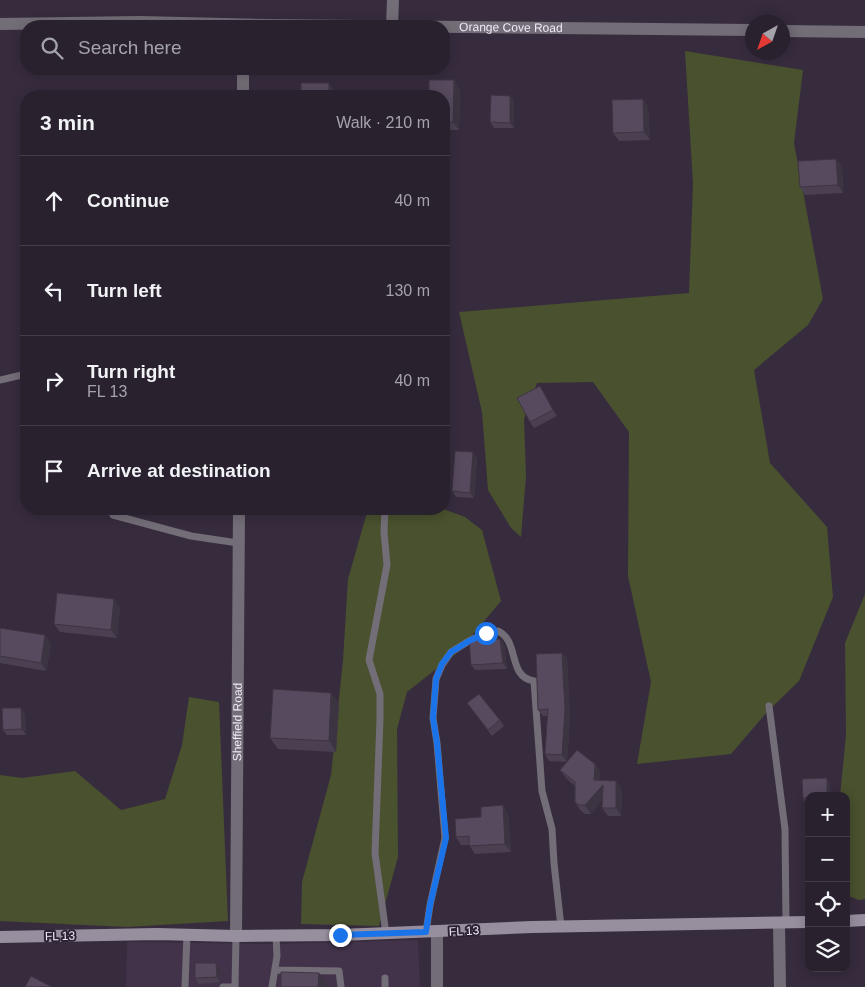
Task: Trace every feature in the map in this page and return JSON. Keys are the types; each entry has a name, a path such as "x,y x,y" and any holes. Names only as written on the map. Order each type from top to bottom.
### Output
{"main road":[{"path":"850,921 865,920"},
{"name":"FL 13","path":"0,937 187,934 276,936 386,934 561,927 805,922"}],"street":[{"path":"392,0 392,20"},
{"name":"Orange Cove Road","path":"0,24 20,24"},
{"name":"Orange Cove Road","path":"450,27 745,30"},
{"path":"790,30 865,32"},
{"path":"243,75 243,90"},
{"name":"Sheffield Road","path":"236,936 239,515"},
{"path":"780,987 783,923"},
{"path":"432,932 437,987"}],"lane":[{"path":"0,380 20,375"},
{"path":"113,515 191,536 238,543"},
{"path":"385,515 386,565 369,660 380,694 374,829 375,853 386,934"},
{"path":"432,932 430,905 446,838 433,718 436,679 442,664 451,652 486,633 498,631 507,637 522,678 534,681 542,791 552,829 561,927"},
{"path":"769,706 785,829 783,923"},
{"path":"185,987 187,934"},
{"path":"223,987 235,987 236,936"},
{"path":"272,987 277,956 276,936"},
{"path":"275,970 339,971 341,987"},
{"path":"385,978 385,987"}],"shaded area":[{"path":"418,940 420,987 126,987 127,942 275,944"}],"green space":[{"path":"685,51 803,70 794,143 823,299 808,325 754,370 770,463 827,527 833,597 799,681 767,712 731,754 637,764 651,682 628,576 629,432 593,382 537,383 524,419 526,476 521,537 511,528 488,490 482,412 459,312 689,293 693,184"},
{"path":"450,512 465,517 482,530 501,601 459,651 407,692 397,729 398,857 379,926 301,924 302,882 331,775 343,660 348,579 366,515 450,515"},
{"path":"865,594 865,899 859,900 850,897 850,792 840,792 846,735 845,643"},
{"path":"189,697 219,702 228,921 127,927 0,921 0,775 22,778 75,771 121,810 165,799 182,745"}],"building":[{"path":"429,80 454,80 453,122 450,122 450,90 429,90"},
{"path":"301,83 329,83 329,90 301,90"},
{"path":"491,95 510,96 510,123 490,122"},
{"path":"643,99 644,132 613,133 612,100"},
{"path":"836,159 838,185 800,187 798,161"},
{"path":"540,386 553,410 530,422 517,398"},
{"path":"455,451 473,452 470,493 452,491"},
{"path":"57,593 114,599 111,630 54,624"},
{"path":"0,628 45,635 41,663 0,656"},
{"path":"500,639 503,663 471,665 469,640"},
{"path":"562,653 565,710 562,755 545,754 548,709 538,710 536,654"},
{"path":"273,689 331,693 329,741 270,738"},
{"path":"479,694 500,720 488,730 467,703"},
{"path":"2,708 21,708 22,729 3,730"},
{"path":"577,750 595,764 594,780 616,781 616,808 602,808 603,785 585,805 579,805 575,802 575,782 560,770"},
{"path":"827,778 827,792 805,792 805,798 803,798 802,779"},
{"path":"503,805 505,844 469,846 469,836 456,837 455,819 481,817 481,807"},
{"path":"195,963 216,963 217,977 195,978"},
{"path":"281,972 319,973 318,987 281,987"},
{"path":"31,976 52,987 25,987"}],"route":[{"path":"340,935 426,932 438,867 446,838 433,718 436,679 442,664 451,652 486,633"}]}
